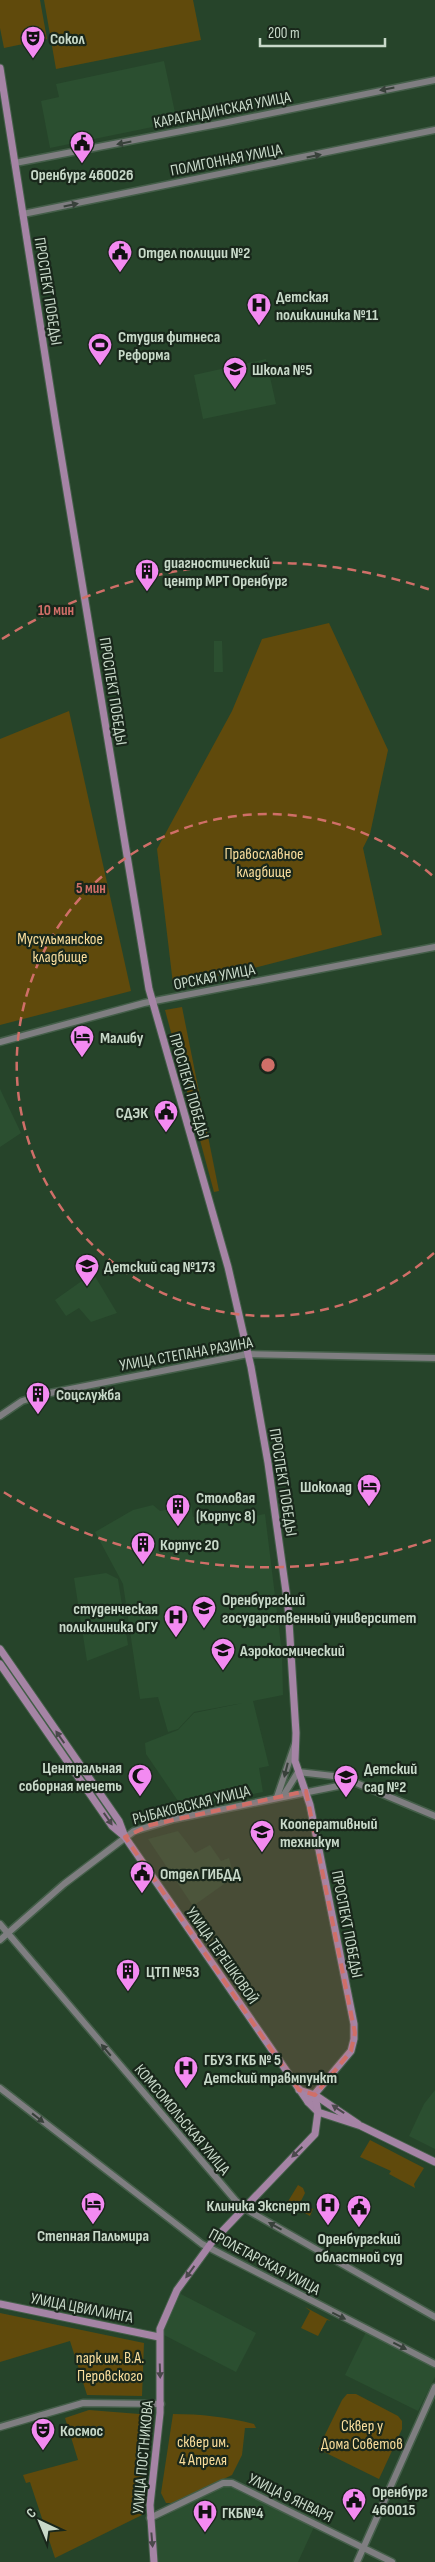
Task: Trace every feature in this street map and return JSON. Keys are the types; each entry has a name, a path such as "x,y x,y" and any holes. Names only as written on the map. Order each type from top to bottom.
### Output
{"main road":[{"name":"ПРОСПЕКТ ПОБЕДЫ","path":"0,68 152,1001 228,1267 248,1354 282,1551 289,1614 296,1743 295,1761 306,1791 355,2033 351,2051 308,2102"},
{"name":"КАРАГАНДИНСКАЯ УЛИЦА","path":"14,162 223,123 435,80"},
{"name":"ПОЛИГОННАЯ УЛИЦА","path":"23,214 435,130"},
{"name":"ОРСКАЯ УЛИЦА","path":"0,1042 152,1001 435,947"},
{"name":"УЛИЦА СТЕПАНА РАЗИНА","path":"0,1416 30,1398 53,1392 248,1354 435,1358"},
{"name":"УЛИЦА ТЕРЕШКОВОЙ","path":"0,1649 119,1821 125,1836 308,2102 318,2112"},
{"name":"УЛИЦА ТЕРЕШКОВОЙ","path":"0,1664 112,1826 125,1836"},
{"path":"280,1796 289,1756 296,1743"},
{"path":"280,1796 298,1772 334,1775 435,1816"},
{"name":"РЫБАКОВСКАЯ УЛИЦА","path":"0,1940 64,1884 125,1836 150,1825 353,1782"},
{"name":"КОМСОМОЛЬСКАЯ УЛИЦА","path":"0,1924 224,2190 244,2208 435,2317"},
{"name":"ПРОЛЕТАРСКАЯ УЛИЦА","path":"0,2088 130,2191 208,2248 435,2364"},
{"path":"300,2090 315,2095 361,2126"},
{"path":"315,2095 318,2112 361,2126 435,2162"},
{"name":"УЛИЦА ПОСТНИКОВА","path":"154,2562 150,2518 161,2404 160,2329 177,2290 208,2248 315,2134 318,2112"},
{"name":"УЛИЦА ЦВИЛЛИНГА","path":"0,2304 159,2337"},
{"path":"357,2562 435,2387"},
{"path":"0,2427 83,2403 161,2404"},
{"name":"УЛИЦА 9 ЯНВАРЯ","path":"150,2518 223,2483 232,2483 392,2562"}],"highlighted area":[{"path":"306,1791 355,2033 351,2051 315,2095 299,2090 125,1837 150,1825"}],"shaded area":[{"name":"Сокол","path":"164,61 177,122 50,148 41,101 59,97 56,84"},
{"name":"Школа №5","path":"266,359 276,404 203,419 194,375"},
{"path":"214,641 222,641 223,672 214,672"},
{"path":"0,1089 21,1133 0,1147"},
{"name":"Детский сад №173","path":"93,1273 117,1313 91,1322 79,1308 66,1316 55,1300"},
{"name":"Оренбургский государственный университет","path":"153,1505 160,1511 191,1505 193,1517 203,1516 205,1525 265,1514 282,1653 283,1695 253,1701 269,1766 259,1768 263,1792 184,1808 183,1800 178,1801 146,1754 145,1743 178,1730 194,1713 243,1703 194,1712 178,1729 168,1732 158,1697 140,1699 123,1584 95,1532 133,1510"},
{"path":"106,1573 118,1579 128,1645 87,1661 74,1578"},
{"path":"178,1831 195,1853 210,1845 221,1861 229,1858 234,1877 193,1906 148,1839"},
{"path":"435,2090 435,2149 409,2136 424,2104"},
{"path":"179,2293 256,2333 236,2372 162,2334"},
{"path":"366,2332 435,2368 435,2377 418,2411 345,2375"},
{"path":"221,2486 233,2488 314,2527 298,2562 156,2562 152,2523"}],"green space":[{"path":"0,0 40,0 47,39 4,48 0,28"},
{"path":"44,0 193,0 201,40 56,69"},
{"name":"Православное кладбище","path":"329,623 388,750 370,834 363,848 382,935 239,972 173,984 157,849 232,711 262,639"},
{"name":"Мусульманское кладбище","path":"69,711 131,991 0,1025 0,739"},
{"path":"182,1007 219,1191 214,1192 165,1010"},
{"path":"370,2140 424,2168 414,2184 415,2188 389,2174 391,2171 360,2157"},
{"path":"298,2185 303,2188 305,2193 300,2203 313,2209 310,2216 287,2203"},
{"path":"305,2307 331,2321 327,2320 318,2336 301,2328 310,2311"},
{"name":"парк им. В.А. Перовского","path":"0,2313 144,2343 142,2396 87,2395 70,2341 0,2362"},
{"name":"Сквер у Дома Советов","path":"347,2394 356,2394 398,2416 402,2421 402,2429 379,2479 318,2449 342,2400"},
{"path":"89,2410 152,2415 142,2515 55,2558 30,2482 26,2483 23,2475 78,2460 65,2418"},
{"name":"сквер им. 4 Апреля","path":"173,2414 224,2418 254,2424 256,2428 245,2428 242,2455 232,2475 173,2503 166,2503 161,2493"}],"place":[{"name":"Сокол","path":"33,59"},
{"name":"Оренбург 460026","path":"82,164"},
{"name":"Отдел полиции №2","path":"120,273"},
{"name":"Детская поликлиника №11","path":"259,326"},
{"name":"Студия фитнеса Реформа","path":"100,366"},
{"name":"Школа №5","path":"235,390"},
{"name":"диагностический центр МРТ Оренбург","path":"147,592"},
{"name":"Малибу","path":"82,1058"},
{"name":"СДЭК","path":"166,1133"},
{"name":"Детский сад №173","path":"87,1287"},
{"name":"Соцслужба","path":"38,1415"},
{"name":"Шоколад","path":"369,1507"},
{"name":"Столовая (Корпус 8)","path":"178,1527"},
{"name":"Корпус 20","path":"143,1565"},
{"name":"Оренбургский государственный университет","path":"204,1629"},
{"name":"студенческая поликлиника ОГУ","path":"176,1638"},
{"name":"Аэрокосмический","path":"223,1671"},
{"name":"Центральная соборная мечеть","path":"140,1797"},
{"name":"Детский сад №2","path":"346,1798"},
{"name":"Кооперативный техникум","path":"262,1853"},
{"name":"Отдел ГИБДД","path":"142,1894"},
{"name":"ЦТП №53","path":"128,1992"},
{"name":"ГБУЗ ГКБ № 5 Детский травмпункт","path":"186,2089"},
{"name":"Степная Пальмира","path":"93,2225"},
{"name":"Клиника Эксперт","path":"328,2226"},
{"name":"Оренбургский областной суд","path":"359,2228"},
{"name":"Космос","path":"43,2451"},
{"name":"Оренбург 460015","path":"354,2521"},
{"name":"ГКБ№4","path":"205,2533"}]}
